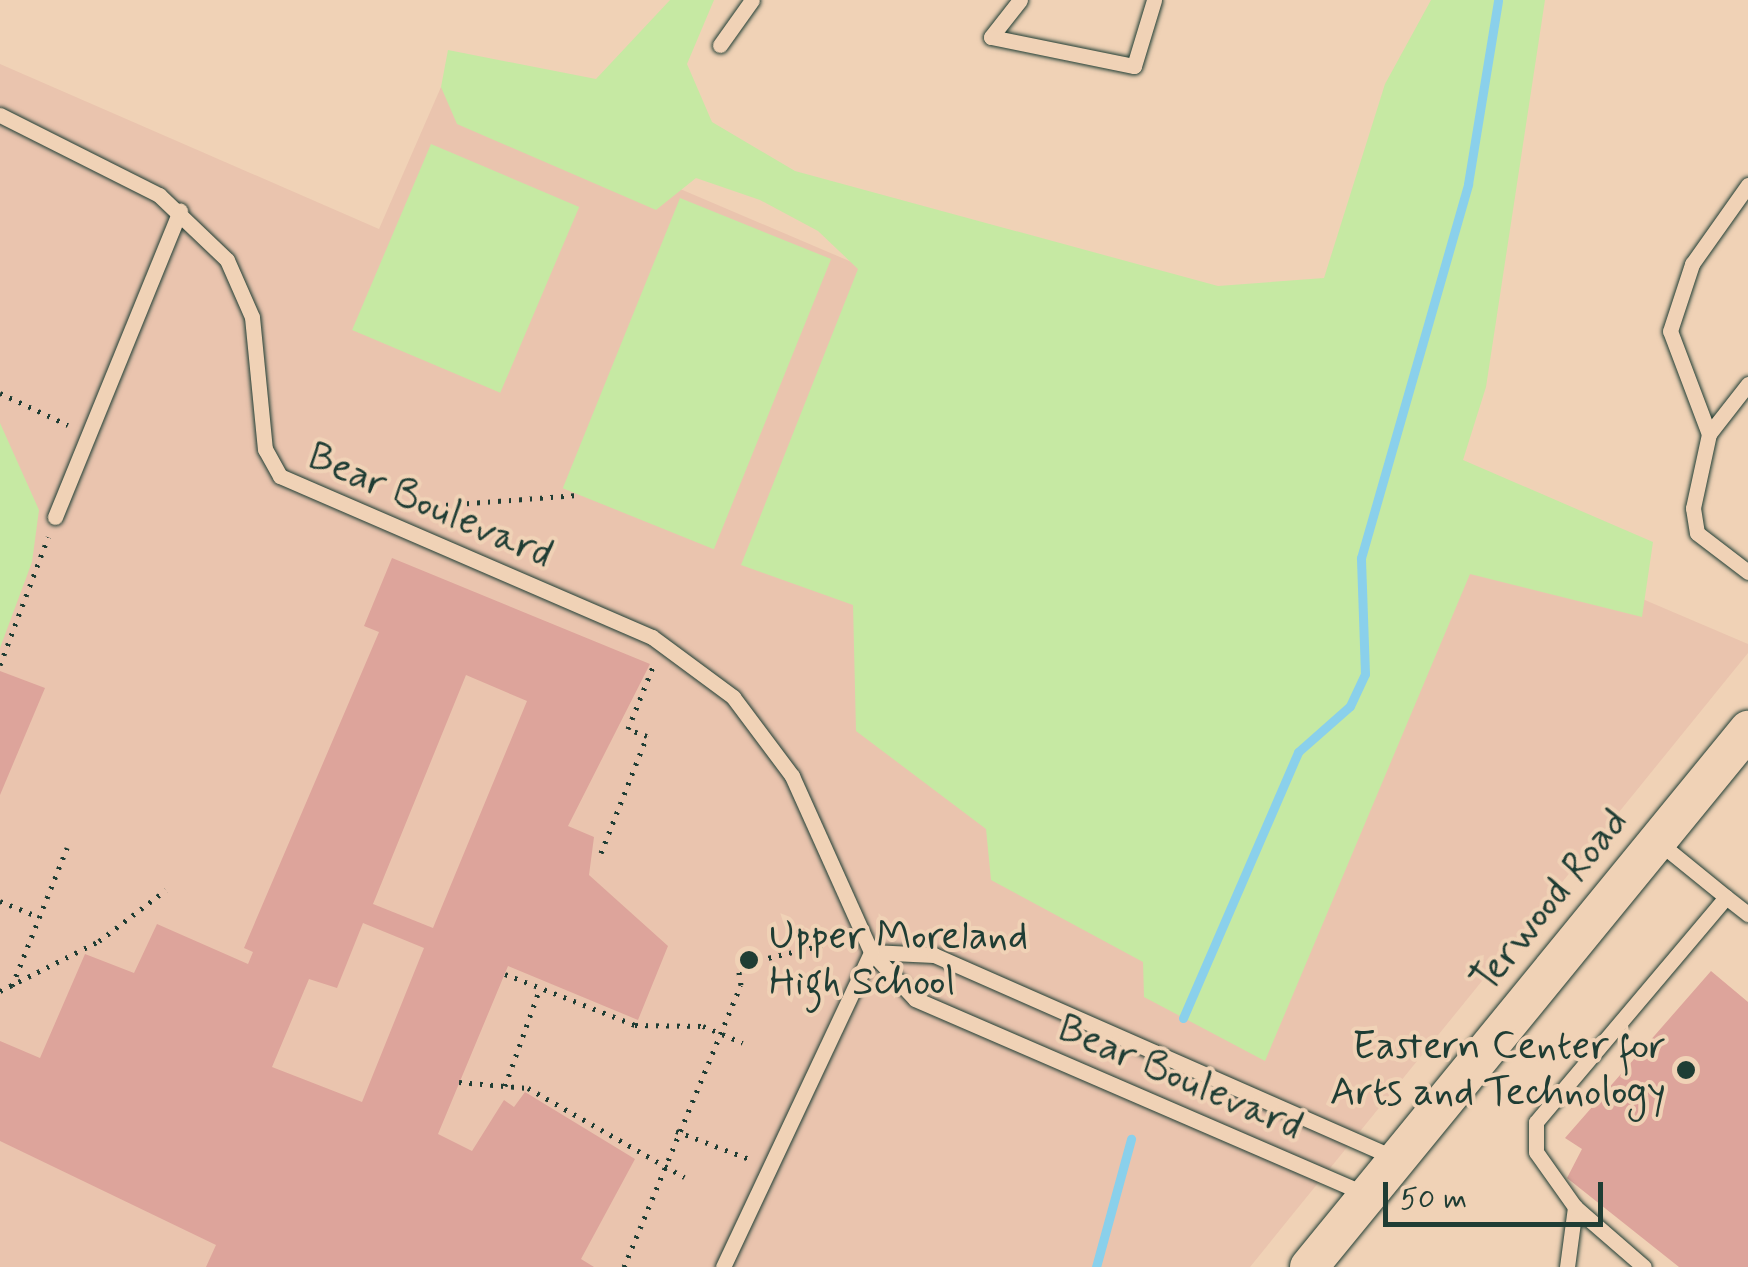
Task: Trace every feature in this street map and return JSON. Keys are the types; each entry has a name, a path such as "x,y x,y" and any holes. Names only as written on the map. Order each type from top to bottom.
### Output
{"street":[{"name":"Terwood Road","path":"1309,1267 1748,730"}],"lane":[{"path":"720,45 752,0"},
{"path":"1020,0 991,36 1134,66 1154,0"},
{"name":"Bear Boulevard","path":"0,115 180,210 242,289 259,355 265,449 280,476 624,623 711,676 792,776 871,952 916,999 1368,1196"},
{"path":"1708,434 1670,331 1692,264 1748,186"},
{"path":"54,517 180,210"},
{"path":"1748,384 1708,434 1693,508 1697,533 1748,572"},
{"path":"1656,841 1748,914"},
{"path":"1644,1267 1575,1207 1536,1152 1536,1122 1726,897"},
{"path":"723,1267 871,952"},
{"name":"Bear Boulevard","path":"871,952 934,954 1398,1159"},
{"path":"1567,1267 1575,1207"}],"path":[{"path":"0,393 89,434"},
{"path":"404,509 578,495"},
{"path":"0,665 54,517"},
{"path":"601,854 646,736 628,729 654,664"},
{"path":"11,988 68,848"},
{"path":"0,991 130,922 166,890"},
{"path":"0,900 40,917"},
{"path":"624,1267 676,1131 741,985 738,965 831,943"},
{"path":"505,974 634,1025 720,1034 742,1043"},
{"path":"505,1086 540,988"},
{"path":"459,1082 528,1088 684,1177"},
{"path":"676,1131 768,1166"}],"shaded area":[{"name":"Upper Moreland High School","path":"0,64 379,229 441,87 1748,644 1748,653 1250,1267 0,1267"}],"green space":[{"path":"670,0 714,0 687,64 712,122 795,171 1218,286 1324,278 1385,84 1431,0 1545,0 1486,387 1463,460 1653,542 1642,617 1470,574 1265,1061 1144,997 1143,962 991,880 986,829 856,731 853,605 741,565 858,269 818,231 760,200 696,178 656,210 457,124 441,87 448,50 596,79"},
{"path":"431,144 579,207 500,393 352,330"},
{"path":"680,198 831,259 714,549 563,488"},
{"path":"0,423 39,510 32,562 0,648"}],"building":[{"name":"Upper Moreland High School","path":"392,558 650,664 568,826 594,837 589,875 668,946 638,1020 508,966 438,1134 472,1151 504,1100 514,1107 525,1092 635,1159 581,1259 594,1267 206,1267 216,1245 0,1141 0,1041 40,1058 85,954 134,973 157,924 248,964 253,952 244,948 379,632 364,626","holes":["466,675 527,701 433,928 373,904","363,923 424,948 362,1102 272,1067 309,979 337,988"]},
{"path":"0,671 45,688 0,795"},
{"name":"Eastern Center for Arts and Technology","path":"1711,971 1748,1002 1748,1267 1679,1267 1567,1178 1582,1149 1565,1138"}],"waterway":[{"path":"1183,1018 1298,752 1350,706 1365,674 1361,558 1468,184 1498,0"},
{"path":"1096,1267 1131,1139"}],"place":[{"name":"Upper Moreland High School","path":"749,960"},
{"name":"Eastern Center for Arts and Technology","path":"1686,1070"}]}
